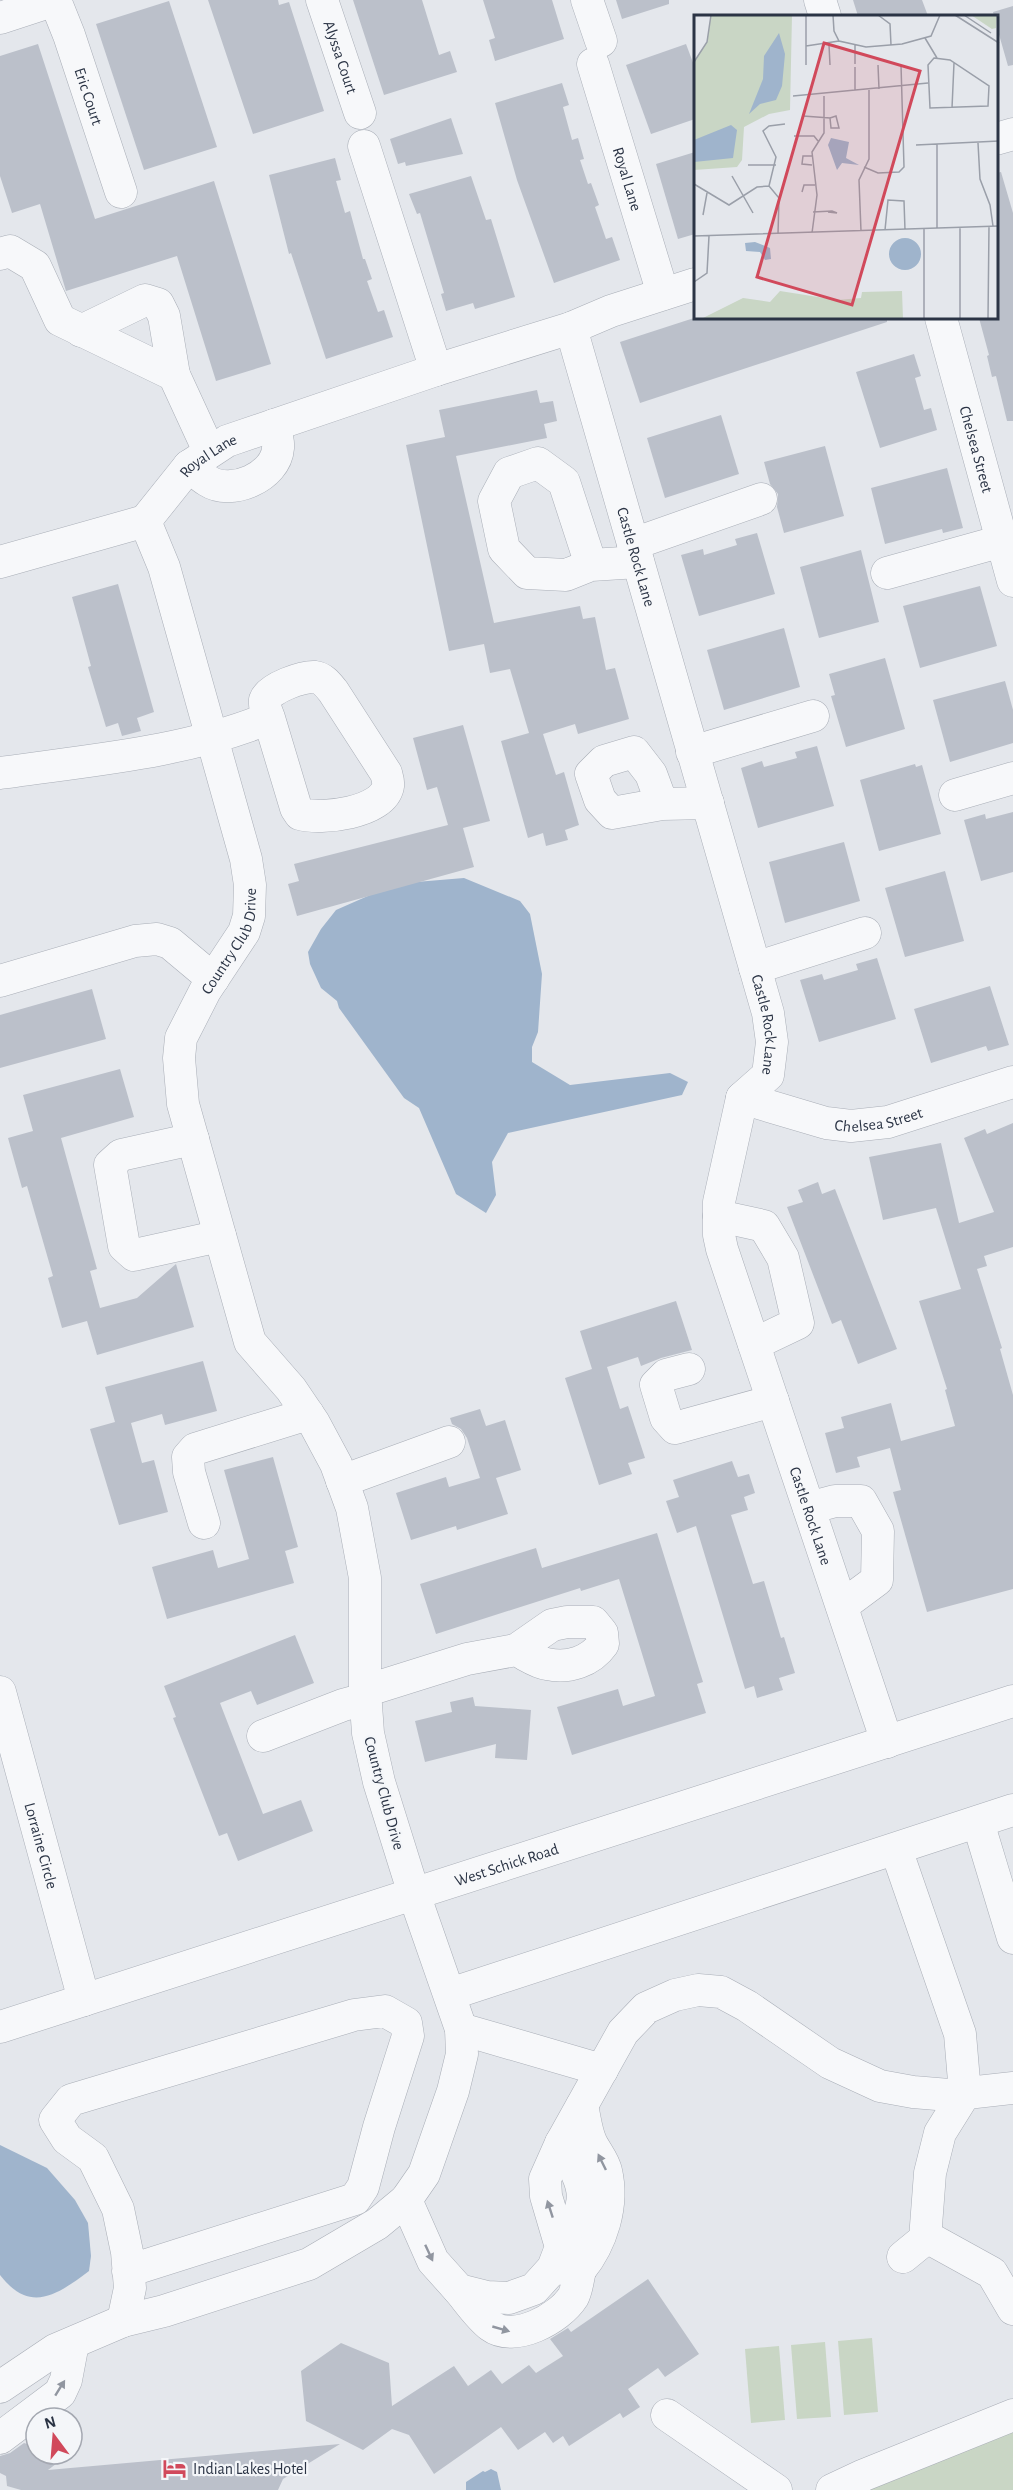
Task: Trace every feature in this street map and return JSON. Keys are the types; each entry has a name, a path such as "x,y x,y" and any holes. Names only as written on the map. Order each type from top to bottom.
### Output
{"street":[{"path":"0,18 55,0"},
{"name":"Eric Court","path":"55,0 69,35 121,192"},
{"name":"Alyssa Court","path":"322,0 360,113"},
{"name":"Royal Lane","path":"587,0 597,52 663,294"},
{"path":"820,0 825,15"},
{"path":"998,138 1013,134"},
{"path":"364,146 436,370"},
{"path":"0,254 10,251 34,266 60,320 174,375"},
{"name":"Royal Lane","path":"145,521 199,459 227,441 436,370 571,328 611,311 694,284"},
{"path":"81,331 145,300 158,304 164,316 174,375 199,459 209,483 236,486 264,474 274,462 279,447 274,425"},
{"name":"Chelsea Street","path":"942,320 1013,580"},
{"name":"Castle Rock Lane","path":"571,328 768,1013 772,1056 768,1075 741,1098 719,1202 722,1249 887,1742"},
{"path":"591,565 636,553 761,499"},
{"path":"0,562 145,521"},
{"name":"Country Club Drive","path":"145,521 164,567 246,860 250,885 249,916 244,932 213,979 181,1038 180,1081 183,1104 250,1341 291,1389 308,1414 336,1464 352,1508 365,1578 365,1695 368,1733 379,1782 414,1894 456,2011"},
{"path":"887,573 1002,541"},
{"path":"302,678 322,680 333,691 386,773 388,788 385,794 376,802 355,811 316,817 300,814 296,808 269,718 264,703 274,690 302,678"},
{"path":"692,752 813,716"},
{"path":"0,773 118,756 212,738 269,718"},
{"path":"955,795 1013,778"},
{"path":"662,804 708,803"},
{"path":"755,968 865,933"},
{"path":"0,981 135,941 157,939 170,943 213,979"},
{"name":"Chelsea Street","path":"741,1098 826,1123 851,1126 888,1122 1013,1082"},
{"path":"193,1139 121,1155 110,1165 124,1246 134,1255 220,1236"},
{"path":"719,1216 764,1226 783,1258 798,1323 754,1344"},
{"path":"689,1369 666,1375 656,1385 666,1418 675,1428 773,1401"},
{"path":"204,1523 189,1472 188,1457 195,1449 308,1414"},
{"path":"342,1481 449,1442"},
{"path":"809,1508 835,1501 861,1501 878,1531 877,1580 842,1606"},
{"path":"263,1736 365,1695 467,1659 516,1650"},
{"name":"Lorraine Circle","path":"0,1692 84,2000"},
{"name":"West Schick Road","path":"0,2027 1013,1701"},
{"path":"123,2321 130,2288 118,2209 93,2158 67,2139 55,2120 71,2100 354,2016 385,2011 406,2023 456,2011 896,1849 1013,1810"},
{"path":"978,1822 1013,1938"},
{"path":"896,1849 960,2034 965,2093 940,2133 930,2173 925,2239 903,2257"},
{"path":"565,2262 546,2196 545,2179 561,2144 623,2032 646,2008 675,1995 698,1990 721,1992 747,2006 830,2063 880,2086 949,2095 1013,2088"},
{"path":"456,2011 602,2070"},
{"path":"0,2387 56,2350 123,2321 164,2312 309,2264 340,2248 396,2208 424,2174 453,2091 462,2054 456,2011"},
{"path":"355,2199 363,2187 379,2127 408,2036 406,2023"},
{"path":"128,2271 355,2199 396,2208 433,2261 459,2290 487,2297 509,2298 534,2289 565,2262 592,2256 602,2234 607,2205 606,2170 590,2140 582,2106"},
{"path":"925,2236 992,2273 1013,2309"},
{"path":"0,2438 60,2393 66,2380 73,2343"},
{"path":"667,2415 776,2490"},
{"path":"832,2490 1013,2415"}],"green space":[{"path":"872,2338 878,2412 844,2415 838,2341"},
{"path":"825,2342 831,2417 797,2419 791,2345"},
{"path":"779,2346 785,2420 751,2423 745,2349"},
{"path":"1013,2425 1013,2490 851,2490"}],"water":[{"path":"464,878 520,901 530,914 542,974 538,1032 532,1047 532,1062 570,1085 670,1073 688,1082 682,1095 508,1133 492,1162 496,1195 486,1213 456,1194 419,1108 404,1098 339,1008 337,1001 321,988 310,964 308,952 321,929 336,910 386,888 404,883"},
{"path":"0,2145 47,2168 75,2200 88,2223 91,2256 89,2271 66,2287 44,2297 22,2294 11,2287 0,2275"},
{"path":"491,2469 497,2472 501,2490 466,2490 466,2482 483,2471"}],"building":[{"path":"208,0 278,0 279,5 289,2 324,111 253,134"},
{"path":"353,0 422,0 439,55 450,51 457,72 384,95"},
{"path":"483,0 552,0 564,39 495,61 489,40 495,38"},
{"path":"616,0 669,0 669,4 622,19"},
{"path":"853,0 922,0 928,15 858,15"},
{"path":"169,1 217,147 144,170 96,24"},
{"path":"1013,6 1013,65 1008,66 998,31 998,15 994,15 993,12"},
{"path":"38,44 95,219 214,181 271,364 216,381 177,256 66,291 40,204 12,213 0,176 0,56"},
{"path":"686,44 694,65 694,119 651,134 626,65"},
{"path":"562,83 569,105 563,107 572,140 578,138 584,159 580,160 588,184 591,183 599,205 595,207 606,239 612,237 620,260 554,283 517,180 495,103"},
{"path":"451,118 463,154 406,166 405,162 398,164 390,139"},
{"path":"694,152 694,234 678,239 656,164"},
{"path":"335,158 341,180 336,181 345,213 350,211 363,259 365,259 372,279 367,281 378,312 384,310 393,337 326,359 291,253 289,254 269,175"},
{"path":"1001,172 1013,213 1013,421 1007,421 996,376 992,377 980,320 998,320 998,173"},
{"path":"471,176 486,220 491,219 515,297 475,309 473,303 446,311 441,294 444,293 420,213 417,214 409,194"},
{"path":"694,318 694,320 887,320 887,322 640,403 620,342"},
{"path":"914,354 921,376 915,378 924,410 931,408 937,430 880,448 856,372"},
{"path":"537,390 540,403 553,401 557,421 544,424 547,438 456,456 494,623 580,606 583,619 595,617 606,670 615,668 629,719 578,734 575,724 543,734 556,775 564,772 579,825 565,830 568,840 546,846 543,833 528,838 501,741 529,733 510,669 490,673 484,644 449,651 406,445 445,437 439,410"},
{"path":"721,415 739,474 665,498 647,438"},
{"path":"825,446 844,516 784,533 777,507 778,494 770,484 764,462"},
{"path":"947,468 963,528 943,533 942,529 885,544 871,488"},
{"path":"757,533 775,594 699,616 681,555 703,549 704,555 737,545 735,539"},
{"path":"861,550 879,622 819,638 800,567"},
{"path":"118,584 154,712 137,718 141,731 122,736 118,723 106,727 88,667 91,666 72,597"},
{"path":"980,586 997,646 920,668 903,606"},
{"path":"784,628 800,687 724,710 707,650"},
{"path":"885,658 905,729 846,747 831,696 835,695 829,674"},
{"path":"1005,681 1013,710 1013,743 950,762 933,700"},
{"path":"463,725 490,821 463,828 474,867 297,916 288,884 299,881 294,864 448,825 437,787 427,790 413,738"},
{"path":"817,746 834,806 758,828 741,768 762,761 764,767 797,758 795,752"},
{"path":"915,764 916,767 922,765 941,834 879,851 860,780"},
{"path":"1013,812 1013,872 981,881 964,820 985,814 986,819"},
{"path":"844,842 860,901 785,923 769,862"},
{"path":"945,871 964,941 905,957 885,888"},
{"path":"877,958 896,1019 819,1042 800,980 822,974 824,980 858,970 856,964"},
{"path":"990,986 1009,1045 988,1051 986,1046 931,1063 914,1009"},
{"path":"92,989 106,1039 0,1068 0,1015"},
{"path":"120,1069 134,1117 61,1138 97,1269 90,1271 100,1308 137,1298 176,1264 194,1327 97,1355 87,1321 62,1328 48,1278 53,1276 27,1186 22,1188 8,1138 33,1131 23,1095"},
{"path":"1013,1123 1013,1247 984,1256 987,1266 977,1269 1002,1348 1000,1349 1013,1395 1013,1589 927,1612 893,1492 901,1490 890,1448 857,1457 860,1467 836,1473 825,1433 844,1428 841,1417 891,1403 901,1441 955,1426 945,1390 947,1389 919,1301 961,1289 936,1208 883,1220 869,1157 941,1143 959,1223 994,1212 964,1138 985,1129 987,1134"},
{"path":"818,1182 822,1194 835,1189 897,1349 858,1364 841,1320 832,1324 787,1207 803,1202 798,1190"},
{"path":"676,1301 692,1350 641,1366 638,1357 607,1367 620,1409 628,1406 645,1458 628,1463 632,1474 599,1485 565,1378 592,1369 580,1331"},
{"path":"203,1361 217,1411 165,1425 162,1414 131,1423 142,1463 154,1460 168,1512 119,1525 90,1429 115,1422 105,1387"},
{"path":"480,1409 486,1426 505,1420 521,1470 496,1478 508,1514 457,1530 456,1526 411,1540 396,1493 446,1477 449,1487 480,1478 467,1438 461,1429 452,1424 450,1418"},
{"path":"273,1457 298,1547 285,1551 294,1583 167,1619 152,1567 213,1550 218,1568 249,1559 224,1470"},
{"path":"732,1461 738,1477 749,1474 755,1493 744,1497 748,1510 731,1515 753,1584 764,1581 781,1638 784,1637 795,1673 779,1678 783,1690 757,1698 754,1686 745,1689 696,1526 677,1533 666,1501 679,1497 673,1480"},
{"path":"657,1533 703,1682 697,1684 706,1713 572,1755 557,1707 618,1689 623,1706 655,1696 619,1579 581,1591 580,1588 436,1634 420,1584 536,1548 542,1568"},
{"path":"295,1635 314,1683 257,1705 251,1691 220,1703 263,1814 301,1800 313,1831 238,1861 227,1833 219,1836 173,1718 176,1717 164,1686"},
{"path":"473,1697 475,1706 531,1710 527,1760 495,1758 496,1744 425,1762 415,1721 452,1712 450,1702"},
{"path":"648,2279 699,2354 665,2377 658,2368 628,2389 640,2407 623,2418 620,2413 569,2446 563,2436 553,2443 545,2432 518,2450 501,2427 434,2474 409,2435 392,2429 363,2450 306,2421 301,2371 341,2343 389,2363 392,2406 454,2366 468,2386 491,2370 502,2384 529,2365 536,2373 563,2356 550,2339 568,2328 571,2332"},
{"name":"Indian Lakes Hotel","path":"24,2443 24,2466 53,2466 48,2470 340,2444 283,2479 278,2490 21,2490 7,2486 6,2476 0,2473 0,2456 10,2453"}],"place":[{"name":"Indian Lakes Hotel","path":"175,2468"}]}
